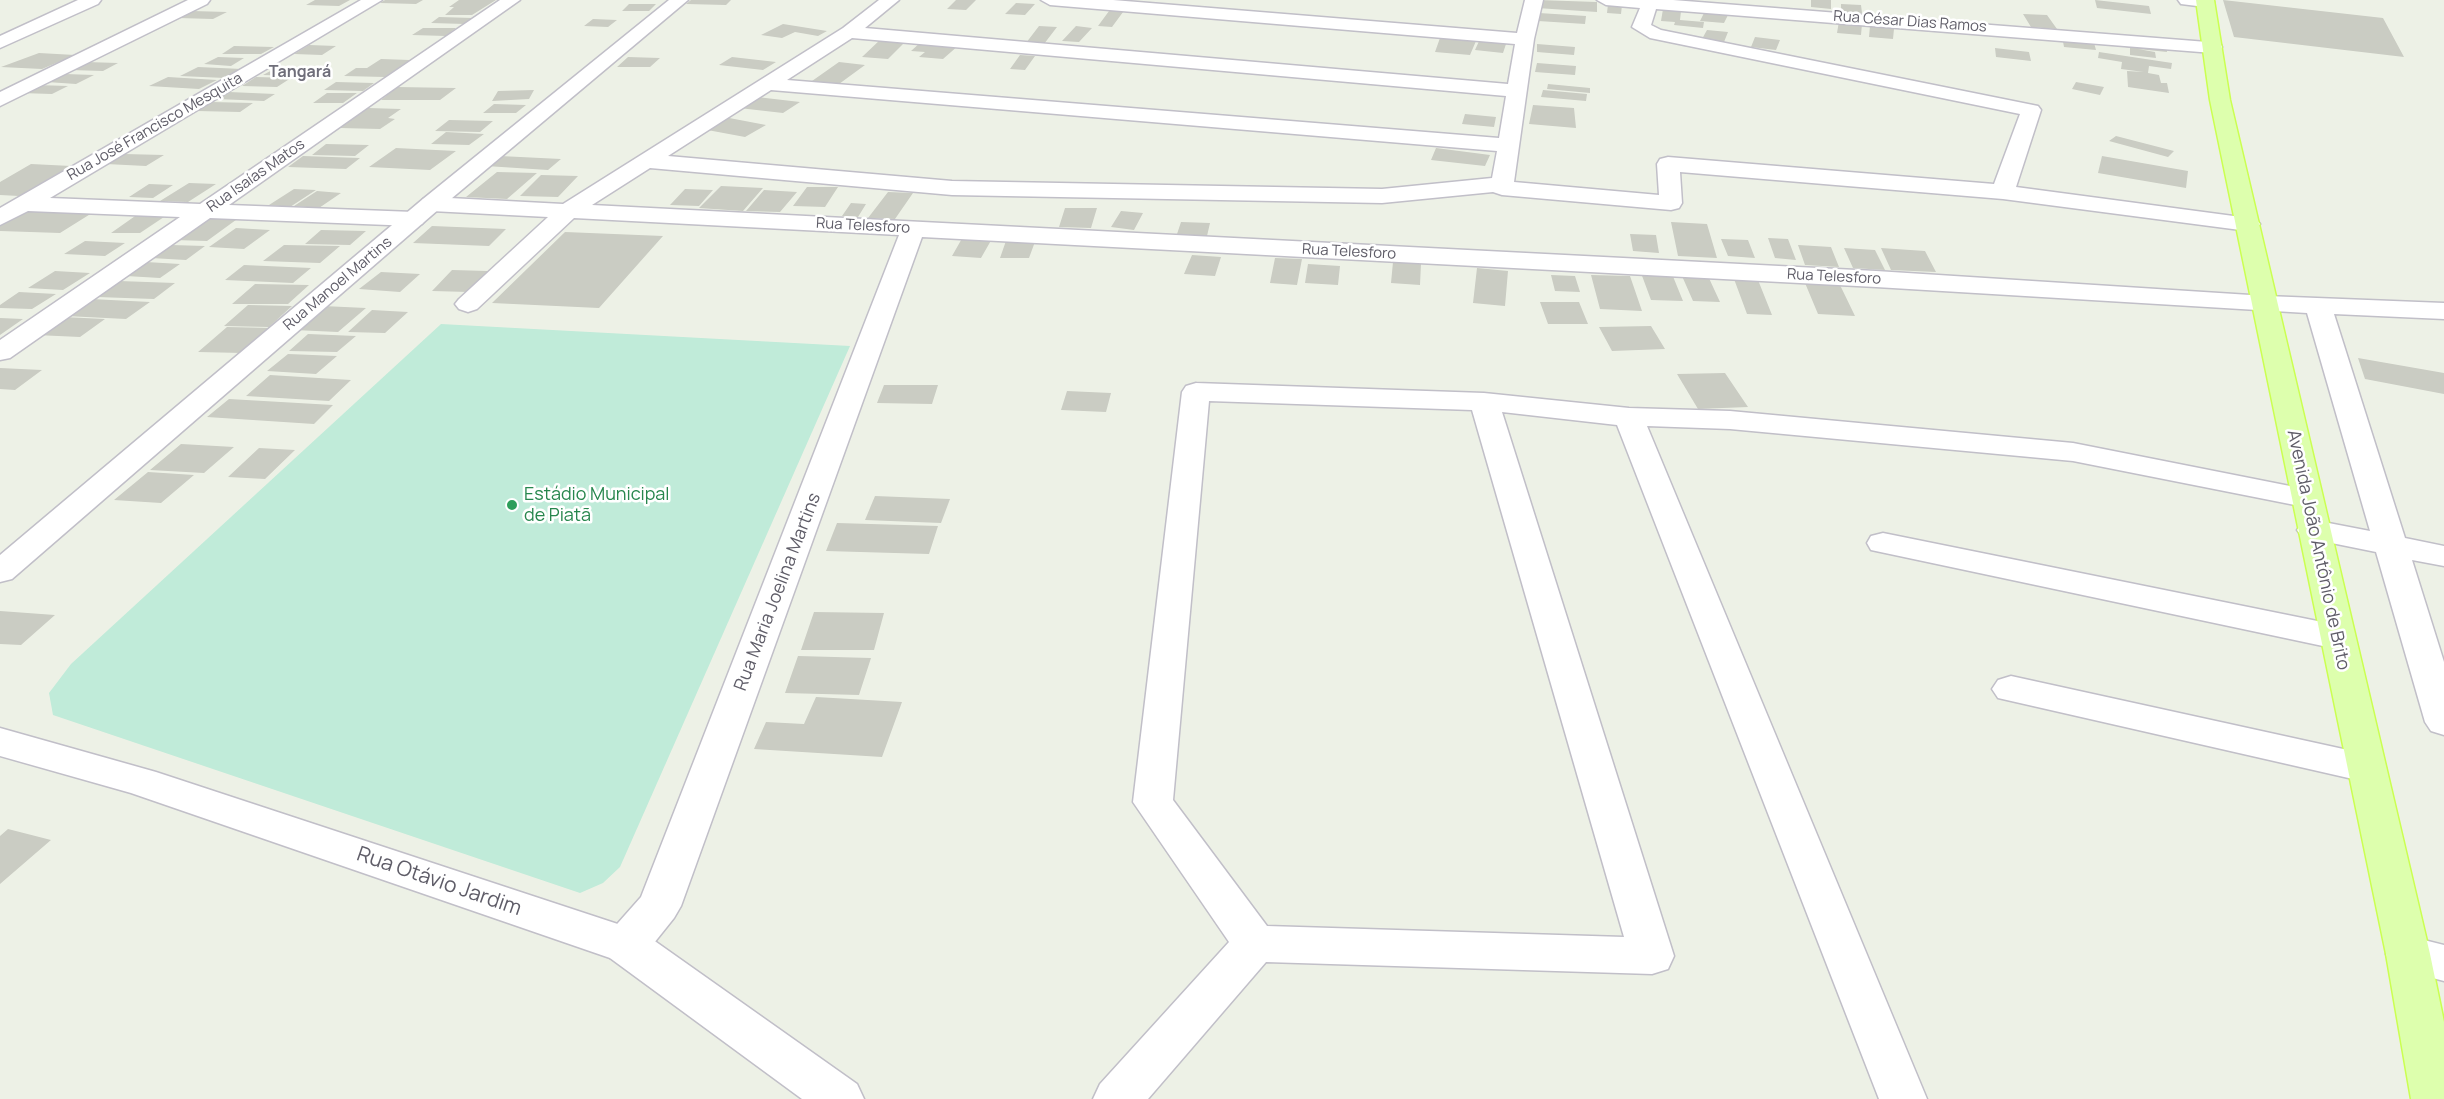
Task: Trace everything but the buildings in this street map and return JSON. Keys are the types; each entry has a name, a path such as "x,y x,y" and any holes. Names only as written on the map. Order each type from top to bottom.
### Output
{"main road":[{"name":"Avenida João Antônio de Brito","path":"2199,1 2213,47 2220,100 2366,768 2426,958 2435,1099"}],"street":[{"path":"0,43 92,0"},
{"path":"0,100 201,0"},
{"name":"Rua José Francisco Mesquita","path":"0,218 373,0"},
{"name":"Rua Isaías Matos","path":"0,352 511,0"},
{"name":"Rua Manoel Martins","path":"0,572 423,212 679,0"},
{"path":"468,304 569,210 849,32 890,0"},
{"path":"1050,0 1525,39"},
{"path":"1534,0 1525,39 1502,188 1671,203 1668,164 2002,192 2248,224"},
{"name":"Rua César Dias Ramos","path":"1606,0 1761,10 2213,47"},
{"path":"1742,0 1761,10"},
{"path":"1650,3 1641,27 1656,34 2031,110 2002,192"},
{"path":"849,32 1517,91"},
{"path":"767,84 1503,145"},
{"path":"646,161 952,188 1382,196 1502,184"},
{"name":"Rua Telesforo","path":"0,203 205,211 569,210 1852,278 2266,304 2444,310"},
{"name":"Rua Maria Joelina Martins","path":"626,945 659,906 913,229"},
{"path":"2318,305 2393,546 2444,722"},
{"path":"1255,944 1153,802 1196,392 1484,402 1629,417 1730,420 2073,452 2309,514 2393,546 2444,556"},
{"path":"1255,944 1652,956 1484,402"},
{"path":"1629,417 1904,1099"},
{"path":"1882,543 2337,637"},
{"path":"2011,688 2366,768"},
{"name":"Rua Otávio Jardim","path":"0,742 142,782 626,945 840,1099"},
{"path":"1117,1099 1255,944"}],"green space":[{"name":"Estádio Municipal de Piatã","path":"441,324 850,346 620,867 603,883 580,893 53,715 49,693 71,664"}],"place":[{"name":"Estádio Municipal de Piatã","path":"512,505"}],"district":[{"name":"Tangará","path":"300,73"}]}
